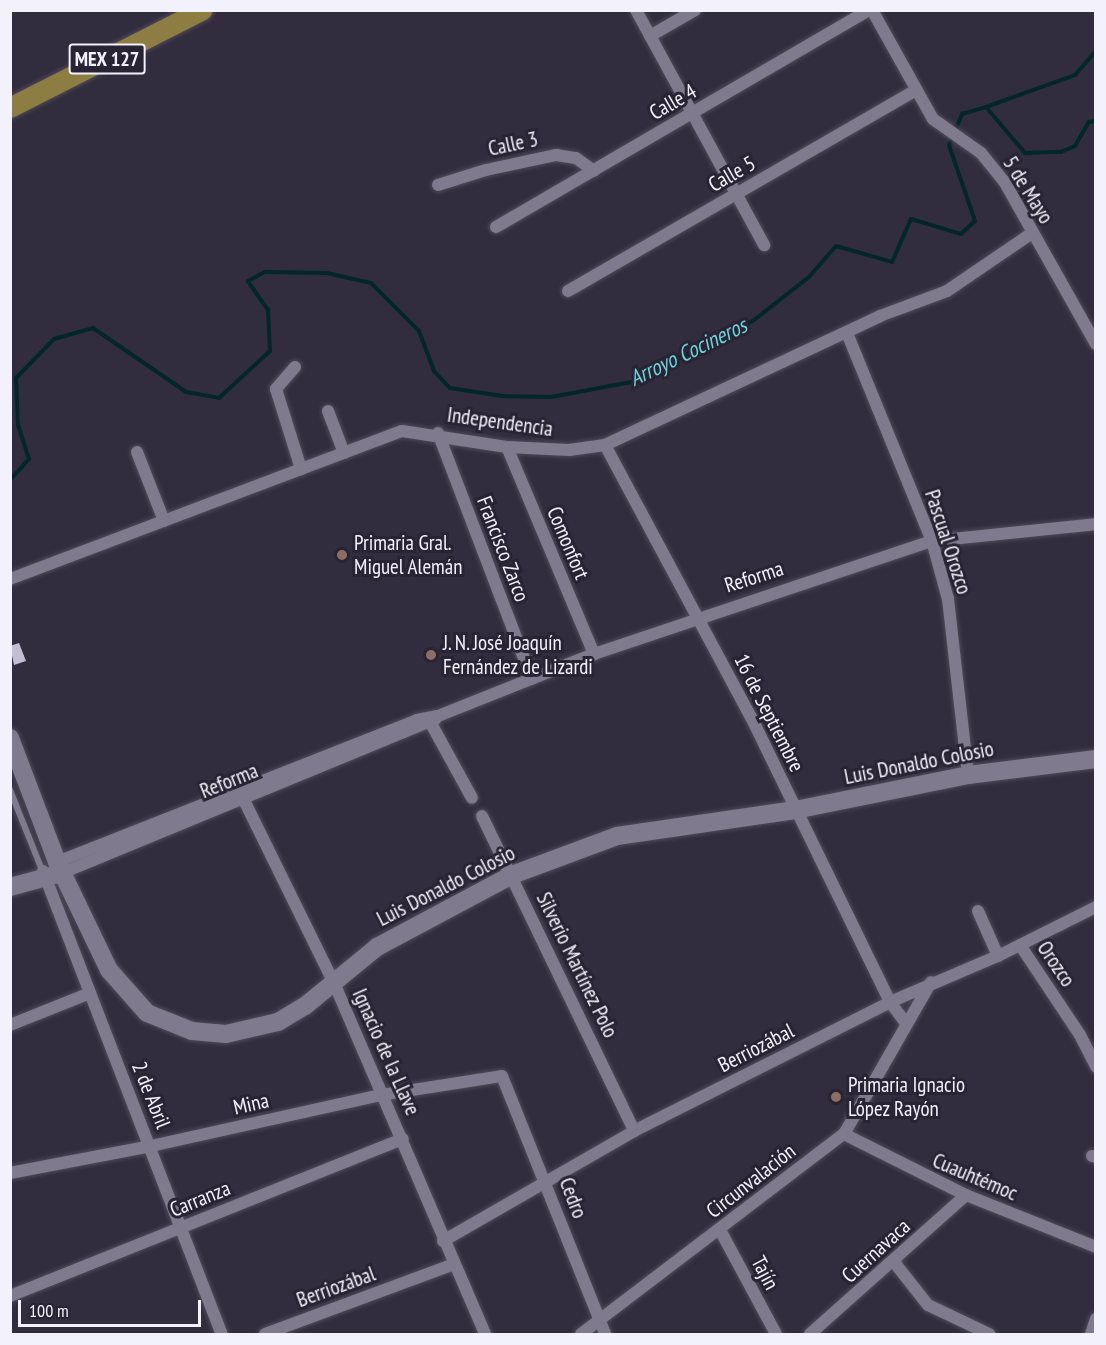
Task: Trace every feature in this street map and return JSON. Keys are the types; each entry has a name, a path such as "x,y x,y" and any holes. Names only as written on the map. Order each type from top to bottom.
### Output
{"main road":[{"name":"MEX 127","path":"10,108 203,10"},
{"name":"Luis Donaldo Colosio","path":"11,740 48,872 110,970 147,1013 166,1023 192,1031 251,1030 278,1023 334,983 377,946 512,875 616,836 795,810 969,775 1095,759"},
{"name":"Reforma","path":"10,886 48,872"}],"street":[{"path":"636,10 764,245"},
{"path":"650,36 695,10"},
{"name":"5 de Mayo","path":"871,10 914,91 933,119 981,153 1004,181 1095,344"},
{"name":"Calle 4","path":"496,227 871,10"},
{"name":"Calle 5","path":"568,291 914,91"},
{"name":"Calle 3","path":"438,185 486,170 556,155 576,158 594,171"},
{"name":"Independencia","path":"10,579 402,431 438,434 507,447 569,450 606,445 847,333 947,291 1032,233"},
{"name":"Pascual Orozco","path":"847,333 932,542 948,599 969,775"},
{"path":"295,367 276,389 301,469"},
{"path":"328,411 344,453"},
{"name":"Francisco Zarco","path":"438,434 532,679"},
{"name":"16 de Septiembre","path":"606,445 754,723 890,1002"},
{"name":"Comonfort","path":"507,447 594,654"},
{"path":"137,452 164,521"},
{"name":"Reforma","path":"48,872 594,654 932,542 1095,524"},
{"path":"432,719 472,798"},
{"name":"Ignacio de la Llave","path":"241,795 334,983 381,1095 403,1139 443,1241 485,1335"},
{"name":"Silverio Martínez Polo","path":"482,816 634,1131"},
{"name":"2 de Abril","path":"48,872 90,993 151,1146 222,1335"},
{"name":"Berriozábal","path":"443,1241 634,1131 931,982 998,956 1095,907"},
{"path":"978,911 998,956"},
{"name":"Orozco","path":"1020,945 1080,1035 1095,1067"},
{"name":"Circunvalación","path":"581,1335 844,1134 931,982"},
{"path":"10,1025 90,993"},
{"path":"890,1002 906,1023"},
{"name":"Mina","path":"10,1173 151,1146 381,1095 502,1077"},
{"name":"Cedro","path":"502,1077 605,1335"},
{"name":"Cuauhtémoc","path":"844,1134 966,1195 1095,1248"},
{"name":"Carranza","path":"10,1296 403,1139"},
{"name":"Cuernavaca","path":"810,1335 894,1263 966,1195"},
{"name":"Tajín","path":"720,1230 776,1335"},
{"path":"894,1263 928,1305 989,1335"},
{"name":"Berriozábal","path":"265,1335 454,1264"},
{"path":"1091,1335 1095,1319"}],"lane":[{"name":"Luis Donaldo Colosio","path":"10,790 48,872"}],"building":[{"path":"19,643 26,661 14,665 10,646"}],"waterway":[{"path":"986,107 1075,75 1096,51"},
{"name":"Arroyo Cocineros","path":"10,480 29,459 18,426 16,378 54,339 93,328 186,392 219,398 270,351 268,310 248,281 265,272 327,273 371,283 419,331 434,371 450,388 502,396 551,397 632,382 754,320 809,277 836,246 892,262 911,219 961,234 975,221 949,145 962,114 986,107 1025,153 1061,152 1075,146 1089,122 1096,121"}],"place":[{"name":"Primaria Gral. Miguel Alemán","path":"342,555"},
{"name":"J. N. José Joaquín Fernández de Lizardi","path":"431,655"},
{"name":"Primaria Ignacio López Rayón","path":"836,1097"}]}
